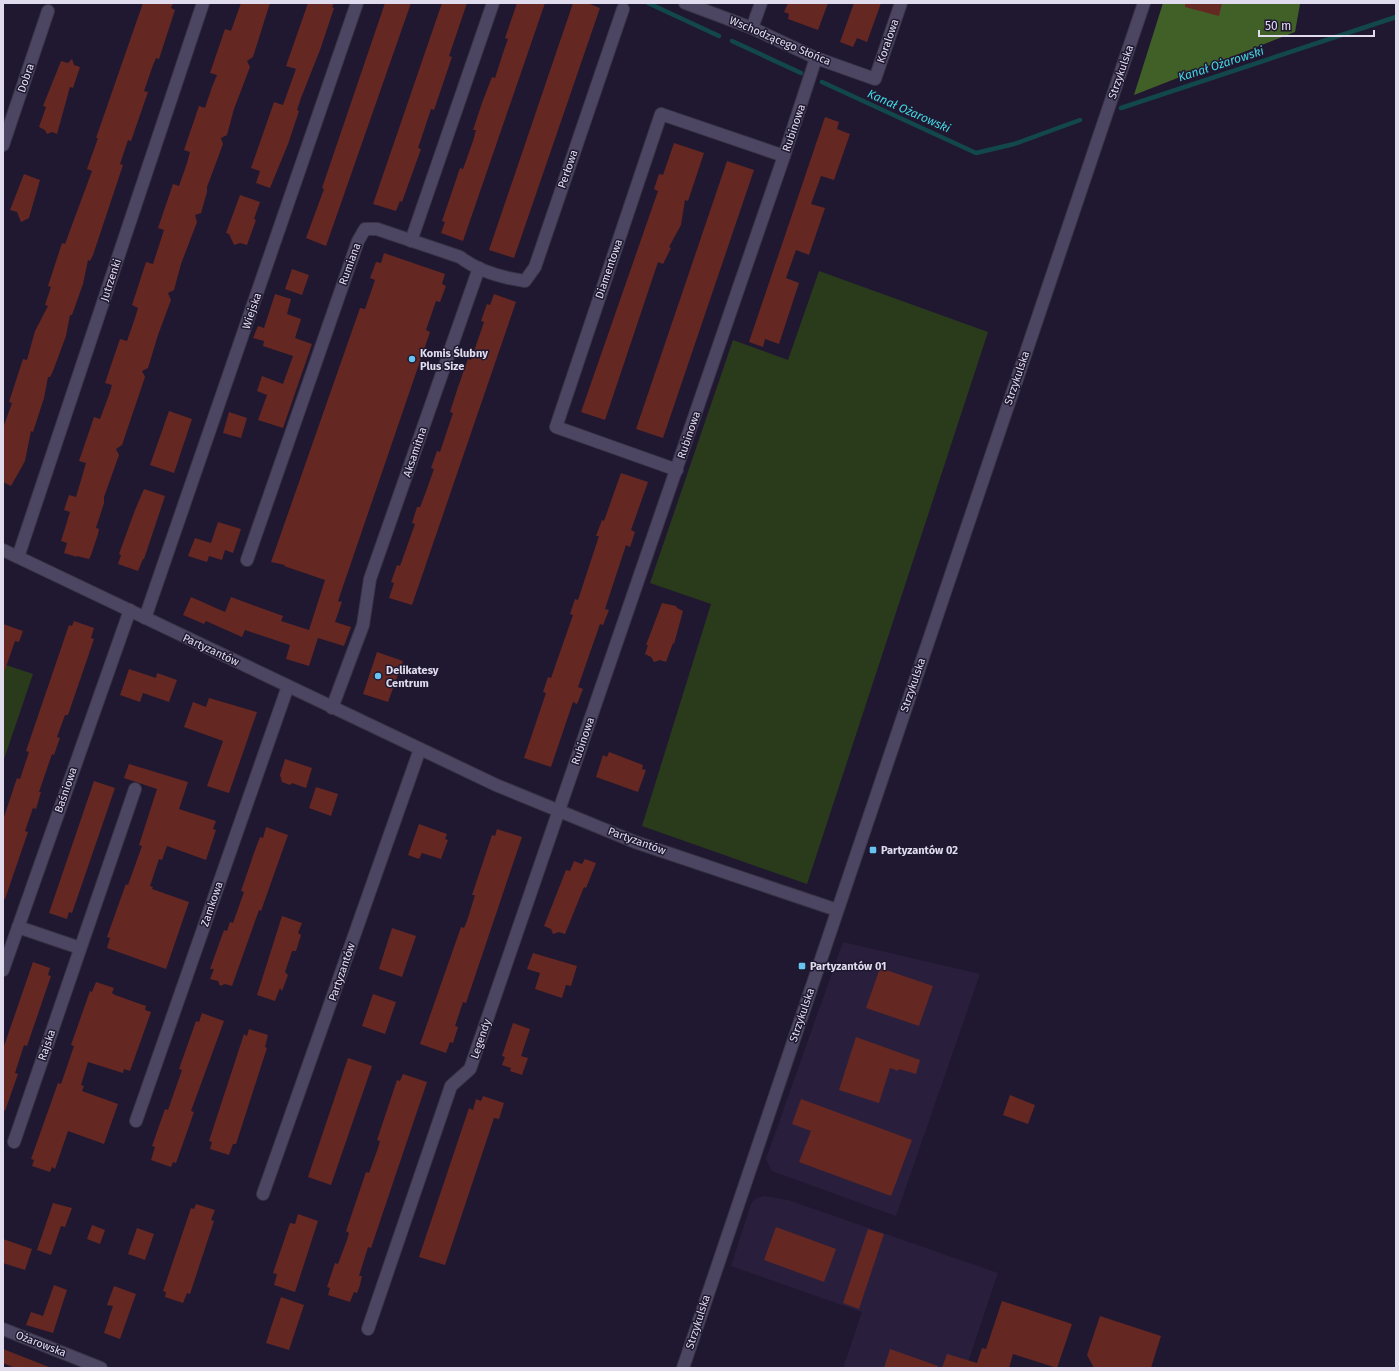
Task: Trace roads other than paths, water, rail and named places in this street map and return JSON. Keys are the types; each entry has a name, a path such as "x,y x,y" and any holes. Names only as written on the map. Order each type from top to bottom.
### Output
{"street":[{"name":"Jutrzenki","path":"18,557 202,3"},
{"name":"Wiejska","path":"144,618 357,3"},
{"path":"479,268 469,264 460,257 411,241 493,3"},
{"name":"Wschodzącego Słońca","path":"685,3 752,28 816,58 875,78"},
{"path":"752,28 761,3"},
{"name":"Koralowa","path":"875,78 902,3"},
{"name":"Strzykulska","path":"683,1368 1144,3"},
{"name":"Perłowa","path":"479,268 511,279 525,281 535,267 623,9"},
{"name":"Dobra","path":"3,145 48,11"},
{"name":"Rubinowa","path":"559,811 677,470 816,58"},
{"name":"Diamentowa","path":"677,470 556,427 661,114 784,156"},
{"name":"Rumiana","path":"247,560 358,241 365,229 376,229 411,241"},
{"name":"Aksamitna","path":"332,708 363,625 370,579 479,268"},
{"name":"Partyzantów","path":"3,550 496,785 635,842 837,910"},
{"name":"Baśniowa","path":"3,970 130,610"},
{"name":"Zamkowa","path":"136,1121 288,686"},
{"name":"Partyzantów","path":"263,1194 420,749"},
{"name":"Rajska","path":"14,1142 135,789"},
{"name":"Legendy","path":"368,1329 452,1086 470,1069 559,811"},
{"path":"18,927 80,948"},
{"name":"Ożarowska","path":"3,1329 101,1368"}],"waterway":[{"name":"Kanał Ożarowski","path":"648,3 719,36"},
{"name":"Kanał Ożarowski","path":"1121,108 1396,17"},
{"name":"Kanał Ożarowski","path":"732,41 801,73"},
{"name":"Kanał Ożarowski","path":"822,82 976,153 1014,144 1080,120"}],"place":[{"name":"Komis Ślubny Plus Size","path":"412,359"},
{"name":"Delikatesy Centrum","path":"378,676"},
{"name":"Partyzantów 02","path":"873,850"},
{"name":"Partyzantów 01","path":"802,966"}]}
